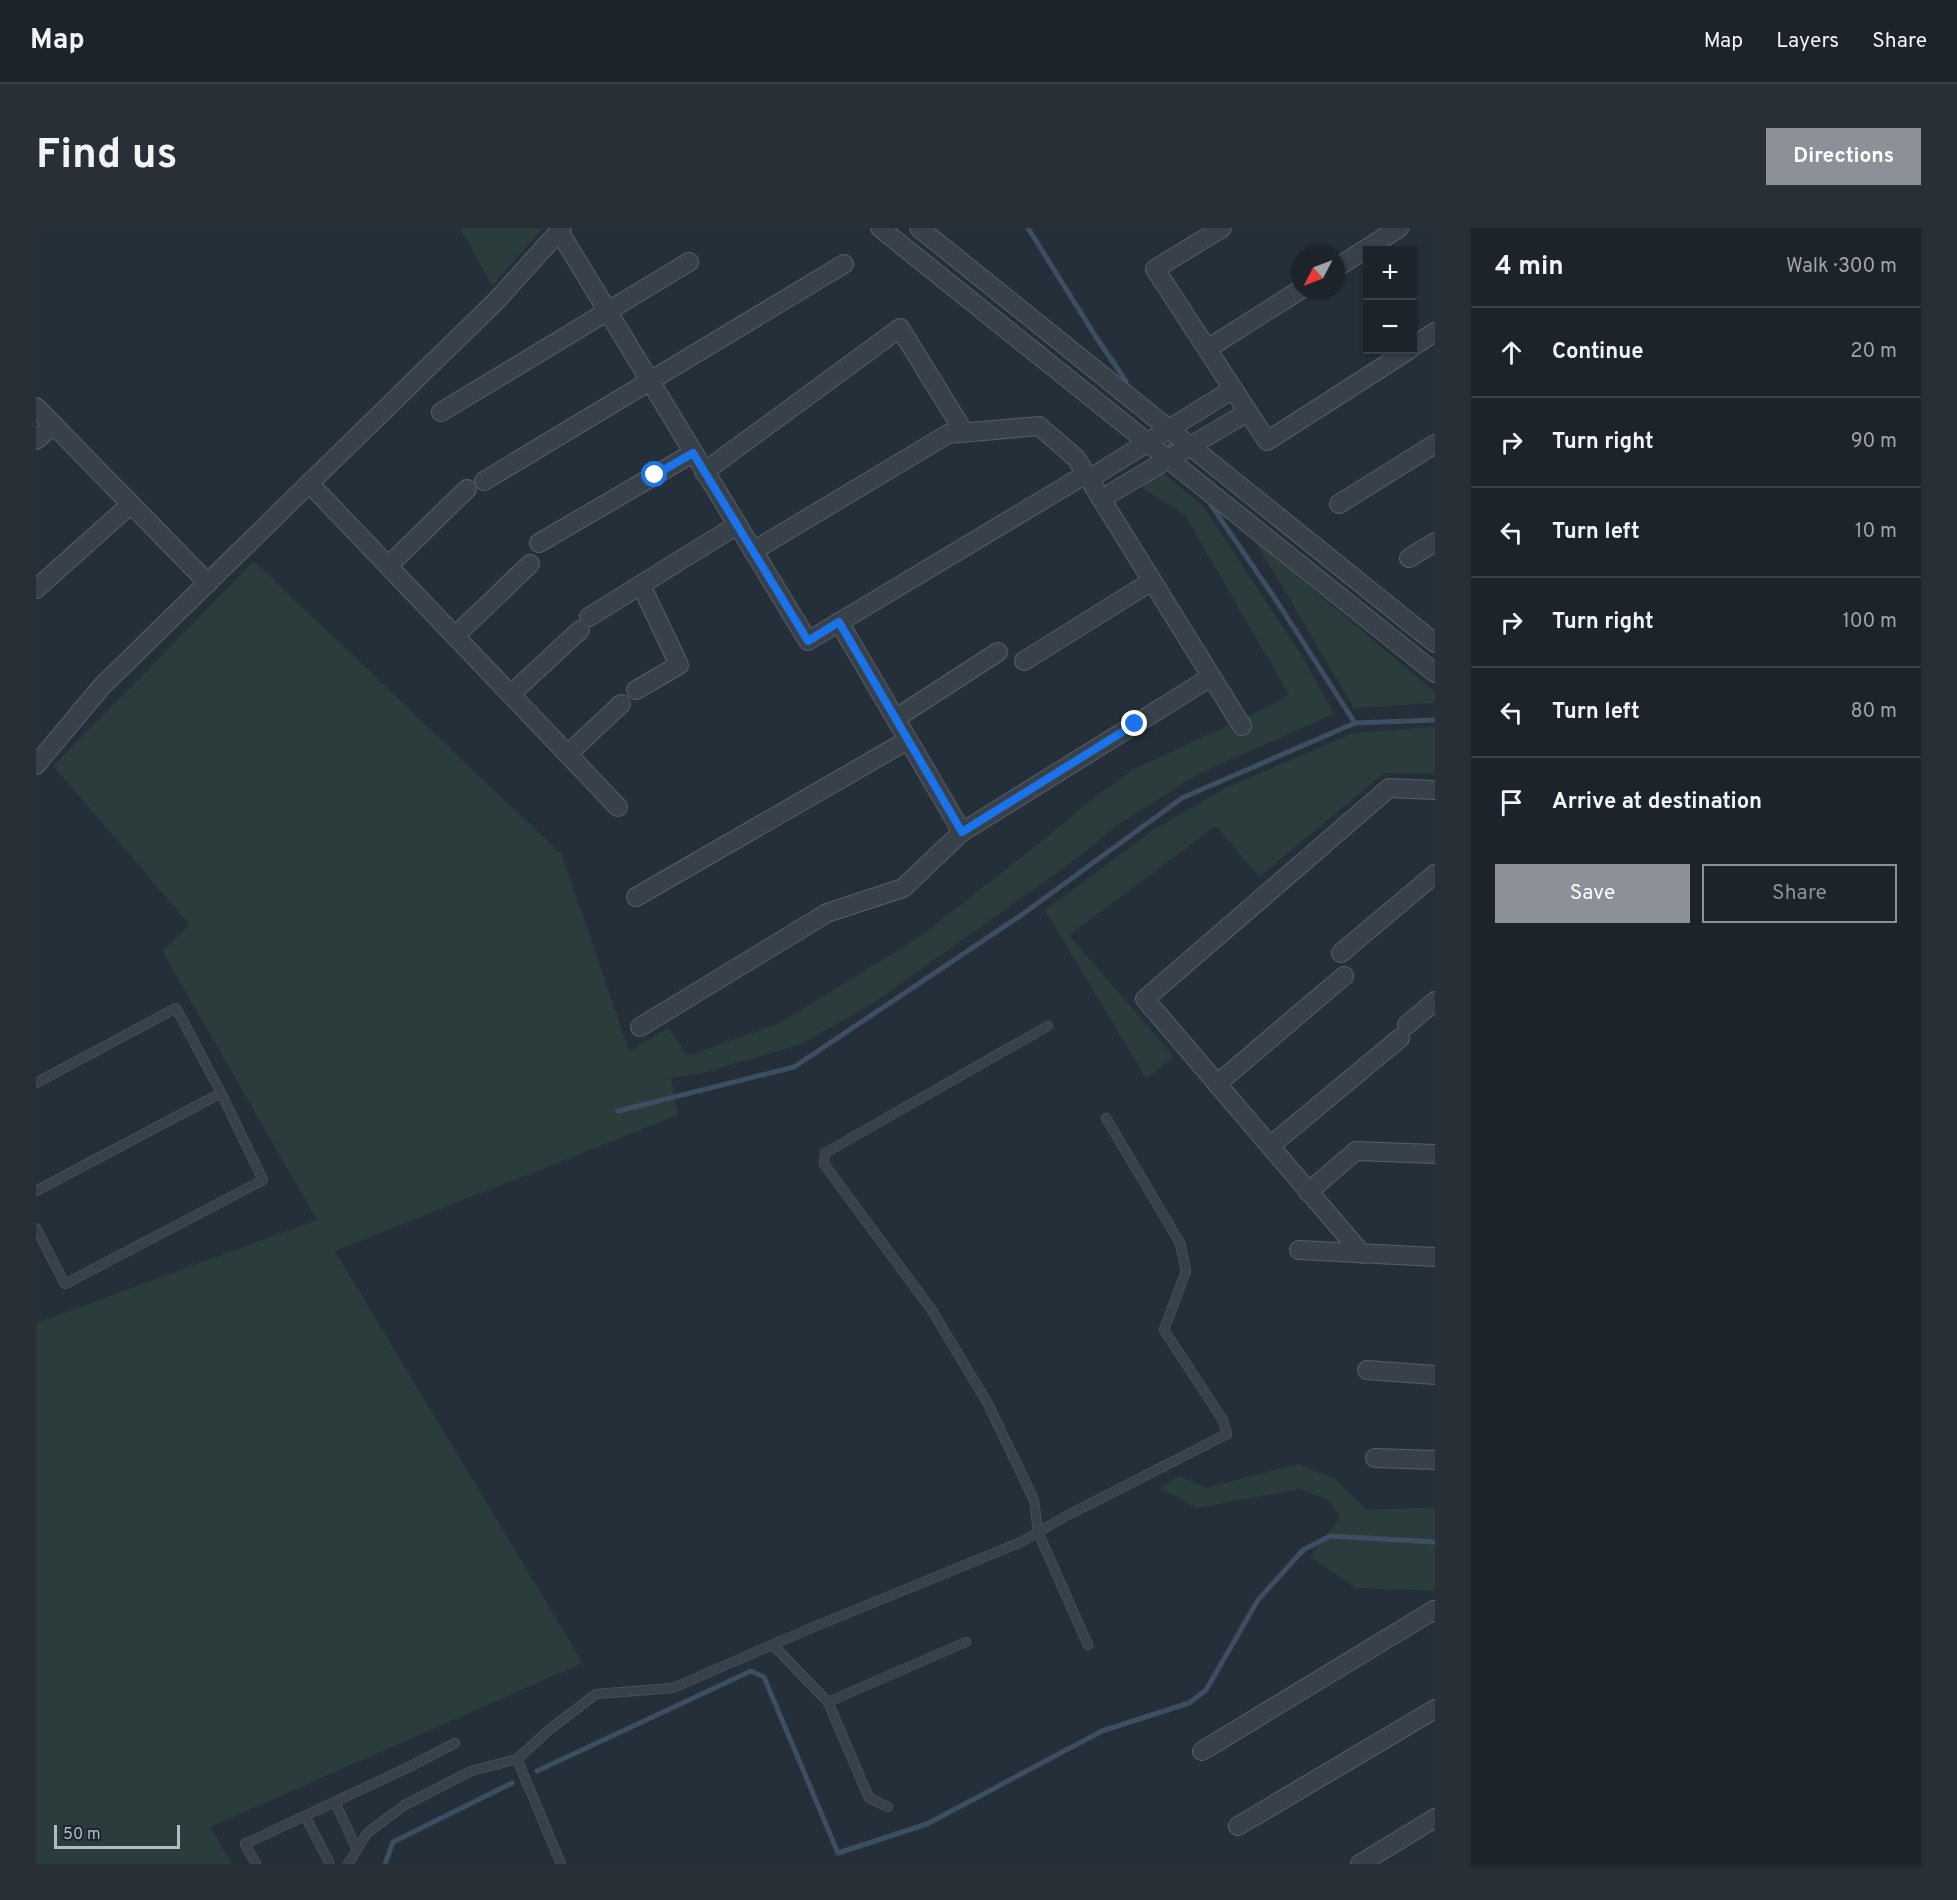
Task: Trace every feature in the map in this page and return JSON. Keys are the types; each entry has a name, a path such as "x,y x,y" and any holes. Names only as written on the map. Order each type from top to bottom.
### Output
{"street":[{"path":"880,228 1435,673"},
{"path":"919,228 1435,643"},
{"path":"1222,228 1155,269 1267,441 1402,354"},
{"path":"1345,262 1399,228"},
{"path":"36,765 102,686 498,299 560,230 808,641 1148,442 1233,389"},
{"path":"441,412 689,262"},
{"path":"388,566 475,485 844,264"},
{"path":"1207,349 1291,296"},
{"path":"704,472 900,328 964,432"},
{"path":"1417,344 1435,332"},
{"path":"36,407 208,583"},
{"path":"1101,499 1248,412"},
{"path":"36,440 54,425"},
{"path":"753,551 948,434 1039,426 1076,458 1242,726"},
{"path":"1339,504 1435,444"},
{"path":"539,543 693,453"},
{"path":"309,483 618,807"},
{"path":"36,589 131,504"},
{"path":"511,694 585,624 641,585 737,525"},
{"path":"1409,558 1435,542"},
{"path":"455,636 530,564"},
{"path":"1024,661 1152,582"},
{"path":"636,690 679,665 641,585"},
{"path":"839,622 962,832"},
{"path":"896,718 998,652"},
{"path":"640,1027 827,913 903,888 962,832 1211,677"},
{"path":"568,754 621,704"},
{"path":"636,897 908,740"},
{"path":"1362,1254 1145,999 1389,788 1435,790"},
{"path":"1341,953 1435,874"},
{"path":"1217,1084 1344,976"},
{"path":"1270,1146 1404,1031 1435,1001"},
{"path":"1308,1191 1356,1150 1435,1154"},
{"path":"1299,1250 1435,1257"},
{"path":"1367,1370 1435,1376"},
{"path":"1375,1458 1435,1460"},
{"path":"1202,1751 1434,1610 1435,1613"},
{"path":"1238,1826 1435,1709"},
{"path":"1359,1864 1435,1818"}],"lane":[{"path":"36,1083 176,1008 263,1180 65,1284 36,1228"},
{"path":"1048,1026 825,1153 824,1164 931,1309 988,1404 1034,1500 1038,1532 1088,1645"},
{"path":"36,1191 221,1093"},
{"path":"348,1864 367,1833 405,1805 471,1771 517,1759 550,1729 596,1694 673,1688 1018,1543 1227,1434 1223,1420 1164,1330 1186,1271 1180,1243 1106,1118"},
{"path":"828,1702 966,1642"},
{"path":"773,1645 828,1702 869,1797 888,1807"},
{"path":"256,1864 245,1844 455,1743"},
{"path":"517,1759 561,1864"},
{"path":"335,1802 357,1850"},
{"path":"304,1816 330,1864"}],"green space":[{"path":"460,228 543,228 492,286"},
{"path":"1162,472 1203,506 1302,656 1334,714 1198,774 1117,825 1076,859 875,1002 801,1044 702,1073 671,1078 678,1115 335,1251 583,1663 210,1827 232,1864 36,1864 36,1323 317,1220 162,951 190,925 53,766 254,561 562,855 629,1051 668,1028 688,1056 780,1023 921,936 1078,810 1132,770 1266,708 1289,695 1185,515 1141,487"},
{"path":"1255,541 1435,692 1435,703 1354,708"},
{"path":"1435,728 1435,774 1384,773 1259,877 1216,826 1069,935 1174,1057 1146,1078 1045,910 1152,831 1225,788 1353,733"},
{"path":"1298,1464 1335,1479 1367,1510 1435,1507 1435,1591 1356,1588 1310,1557 1340,1517 1327,1499 1299,1489 1197,1508 1159,1488 1179,1476 1207,1488"}],"waterway":[{"path":"1028,228 1126,381"},
{"path":"1211,505 1274,597 1355,723 1435,720"},
{"path":"618,1111 794,1067 1020,916 1182,798 1355,723"},
{"path":"537,1771 751,1671 764,1677 838,1853 927,1824 1102,1731 1189,1703 1206,1690 1258,1600 1303,1550 1330,1536 1435,1542"},
{"path":"385,1864 393,1842 512,1783"}],"route":[{"path":"655,475 693,453 808,641 839,622 962,832 1135,724"}]}
